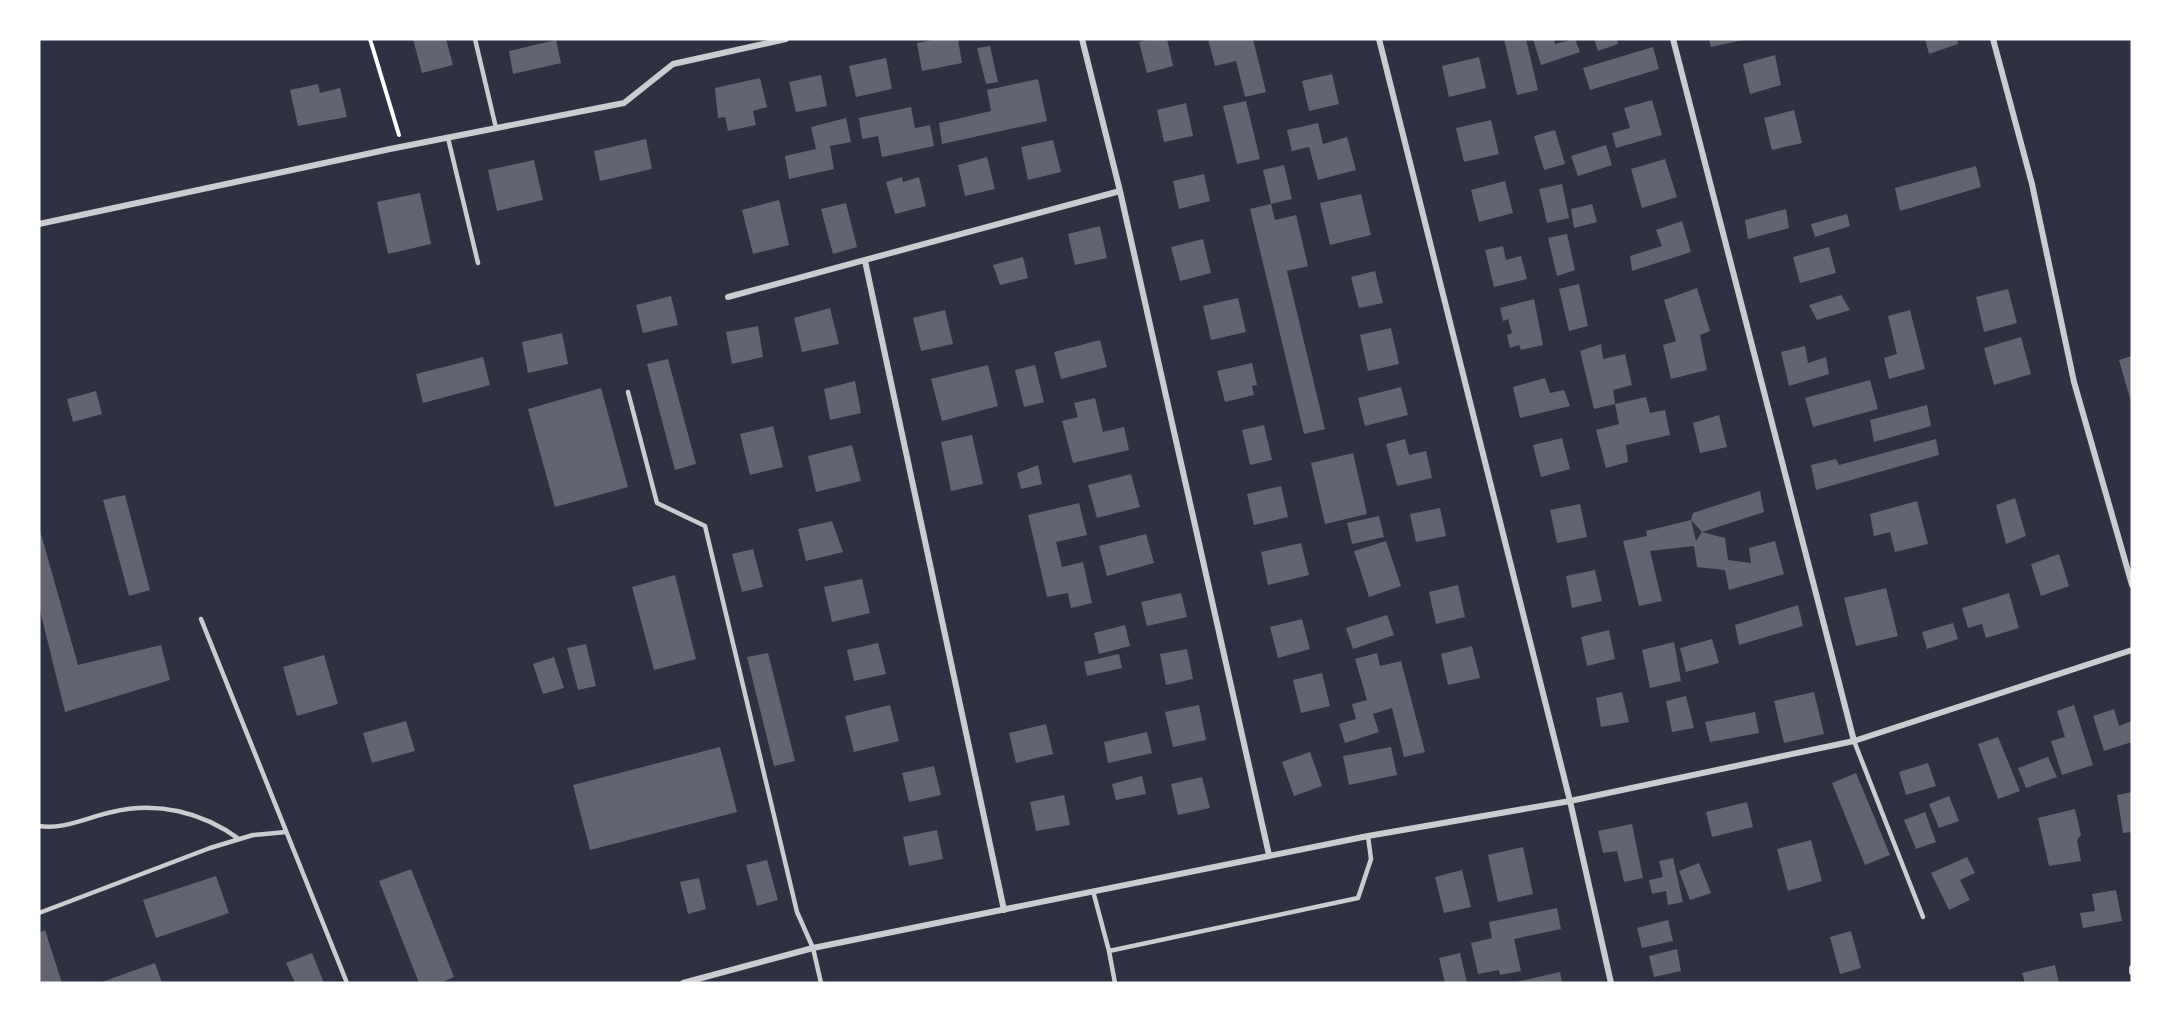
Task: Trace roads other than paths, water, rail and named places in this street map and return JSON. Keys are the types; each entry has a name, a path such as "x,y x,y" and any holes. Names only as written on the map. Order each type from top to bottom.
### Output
{"street":[{"path":"39,224 402,147 624,103 673,64 786,39"},
{"path":"1082,39 1120,191 1269,855"},
{"path":"1379,39 1570,801 1611,983"},
{"path":"1673,39 1854,741"},
{"path":"1993,39 2032,184 2074,382 2132,585"},
{"path":"728,297 1120,191"},
{"path":"864,261 1004,910"},
{"path":"683,983 813,948 1269,855 1570,801 1854,741 2132,650"}],"lane":[{"path":"475,39 496,128"},
{"path":"448,138 478,263"},
{"path":"628,392 657,503 705,526 797,912 813,948 821,983"},
{"path":"201,619 347,983"},
{"path":"1854,741 1923,917"},
{"path":"39,826 68,824 114,811 163,807 218,824 239,839"},
{"path":"39,913 239,839 286,832"},
{"path":"1108,951 1358,898 1371,859 1368,836"},
{"path":"1093,891 1115,983"}]}
